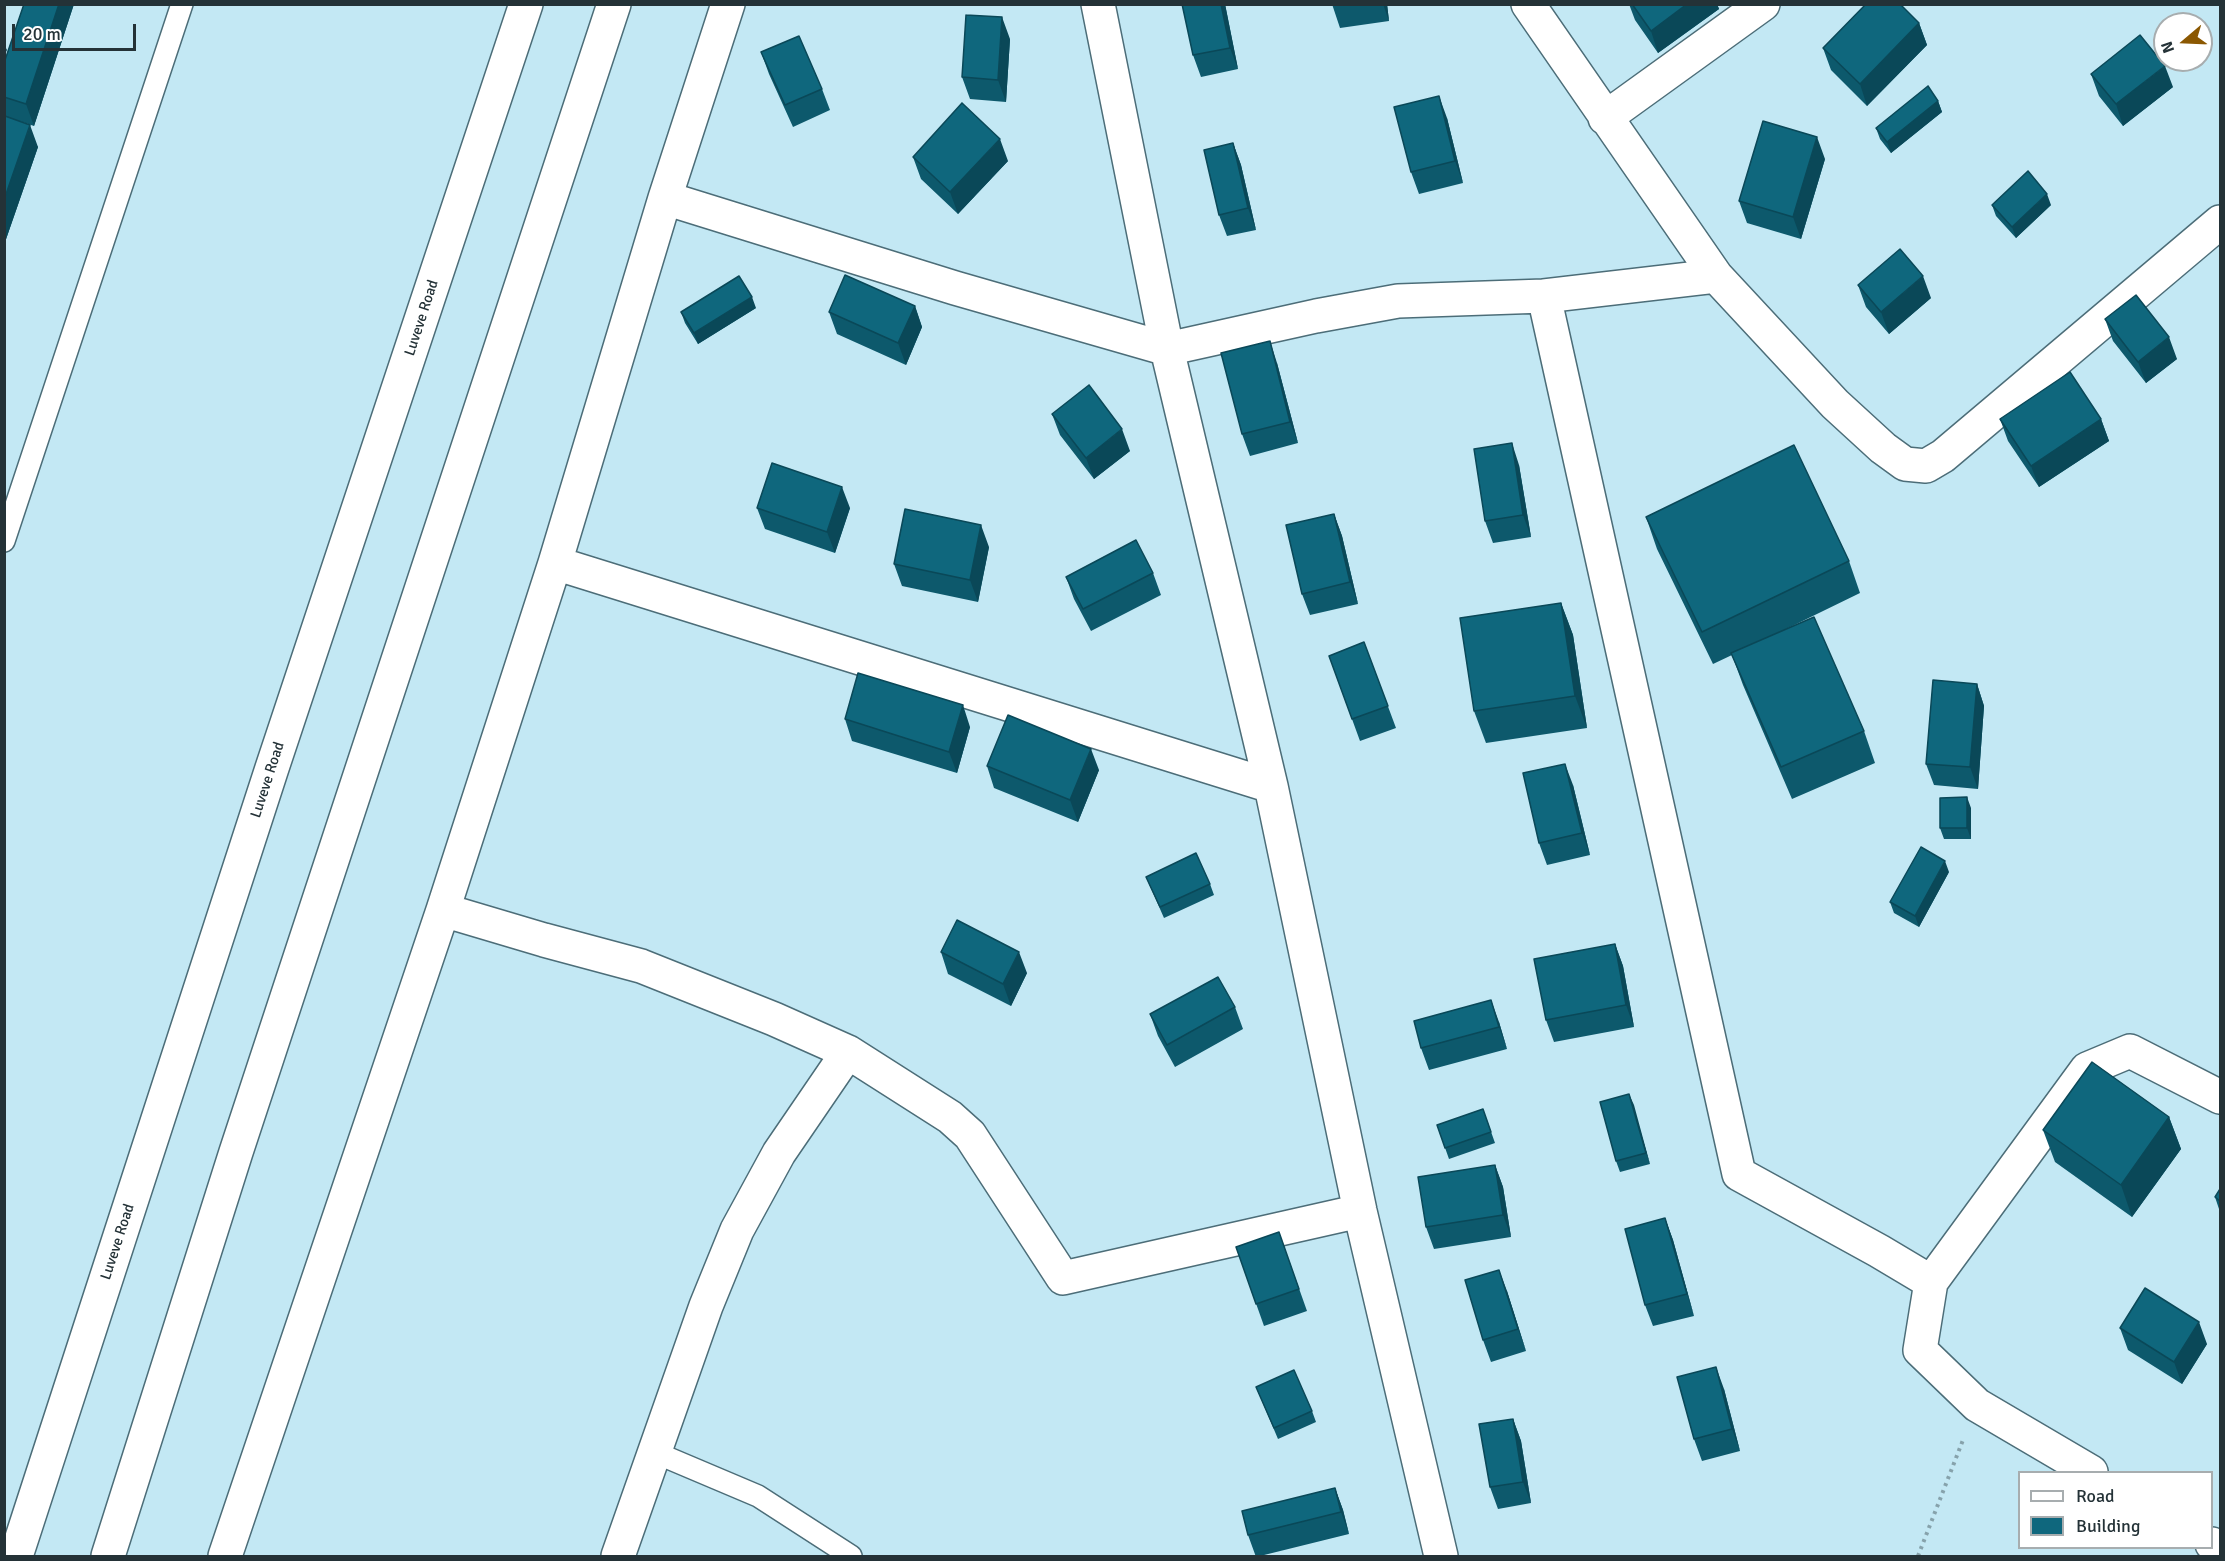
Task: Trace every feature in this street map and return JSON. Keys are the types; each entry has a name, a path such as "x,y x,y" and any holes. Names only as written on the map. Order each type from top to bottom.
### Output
{"street":[{"name":"Luveve Road","path":"16,1557 268,779 526,4"},
{"path":"108,1557 236,1152 614,4"},
{"path":"225,1557 443,910 555,563 665,198 728,4"},
{"path":"1098,4 1167,349 1270,786 1360,1211 1441,1557"},
{"path":"1528,4 1716,276 1835,404 1905,464 1926,466 1943,456 2220,222"},
{"path":"1605,118 1763,4"},
{"path":"665,198 955,288 1167,349 1316,316 1398,301 1544,296 1716,276"},
{"path":"1544,296 1739,1174 1879,1251 1930,1282"},
{"path":"555,563 1270,786"},
{"path":"443,910 641,966 774,1018 848,1052 950,1117 970,1135 1064,1278 1360,1211"},
{"path":"2088,1471 1977,1405 1920,1350 1930,1282 2087,1069 2130,1051 2220,1097"},
{"path":"618,1557 706,1306 737,1230 779,1153 848,1052"}],"lane":[{"path":"4,541 182,4"},
{"path":"654,1452 758,1496 851,1557"}],"path":[{"path":"1918,1557 1977,1405"}],"building":[{"path":"24,4 59,4 26,104 4,97 4,63"},
{"path":"1182,4 1221,4 1230,48 1193,55"},
{"path":"1632,4 1687,4 1651,31"},
{"path":"1866,4 1900,4 1919,23 1860,84 1823,48"},
{"path":"966,15 1002,17 998,80 962,77"},
{"path":"2140,35 2153,51 2153,72 2157,72 2116,104 2091,74"},
{"path":"799,36 822,89 785,105 761,52"},
{"path":"1928,86 1938,101 1887,142 1876,128"},
{"path":"1439,96 1455,161 1411,172 1394,107"},
{"path":"962,103 1000,139 950,192 913,157"},
{"path":"5,116 30,125 4,200 4,118"},
{"path":"1763,121 1817,137 1793,217 1739,201"},
{"path":"1233,143 1248,208 1219,215 1204,150"},
{"path":"2028,171 2047,194 2012,227 1992,205"},
{"path":"1900,249 1923,276 1881,312 1858,285"},
{"path":"845,275 915,306 898,343 829,312"},
{"path":"739,276 752,297 694,333 681,312"},
{"path":"2136,295 2169,337 2138,362 2105,319"},
{"path":"1270,341 1290,422 1242,434 1221,353"},
{"path":"2070,372 2101,419 2031,466 2000,419"},
{"path":"1089,385 1122,429 1086,458 1052,414"},
{"path":"1512,443 1523,515 1485,521 1474,449"},
{"path":"1794,445 1849,561 1702,632 1646,517"},
{"path":"772,463 842,487 827,532 757,508"},
{"path":"905,509 981,525 970,580 894,564"},
{"path":"1334,514 1350,582 1302,594 1286,525"},
{"path":"1136,540 1153,573 1083,609 1066,577"},
{"path":"1561,603 1575,696 1474,711 1460,618"},
{"path":"1814,617 1864,731 1781,767 1731,653"},
{"path":"1364,642 1388,706 1352,719 1329,656"},
{"path":"858,673 963,705 949,752 845,719"},
{"path":"1933,680 1977,684 1970,767 1926,764"},
{"path":"1008,715 1091,749 1070,800 987,766"},
{"path":"1565,764 1582,833 1539,843 1523,773"},
{"path":"1967,797 1967,828 1940,828 1940,798"},
{"path":"1921,847 1945,861 1915,916 1890,902"},
{"path":"1196,853 1210,884 1160,907 1146,877"},
{"path":"957,920 1019,952 1003,984 941,952"},
{"path":"1615,944 1626,1005 1546,1020 1534,959"},
{"path":"1218,977 1235,1007 1167,1045 1150,1014"},
{"path":"1491,1000 1499,1027 1421,1048 1414,1021"},
{"path":"2092,1062 2169,1117 2121,1185 2043,1130"},
{"path":"1629,1094 1646,1153 1616,1161 1600,1102"},
{"path":"1483,1109 1491,1132 1445,1148 1437,1125"},
{"path":"1495,1165 1503,1215 1426,1227 1418,1177"},
{"path":"2220,1189 2220,1201 2215,1197"},
{"path":"1665,1218 1687,1294 1645,1305 1625,1229"},
{"path":"1279,1232 1299,1289 1256,1304 1236,1247"},
{"path":"1499,1270 1518,1329 1483,1340 1465,1280"},
{"path":"2145,1288 2199,1322 2174,1362 2120,1328"},
{"path":"1716,1367 1732,1429 1694,1439 1677,1377"},
{"path":"1294,1370 1312,1411 1274,1428 1256,1387"},
{"path":"1513,1419 1523,1482 1490,1487 1479,1424"},
{"path":"1335,1488 1341,1512 1248,1535 1242,1511"}]}
